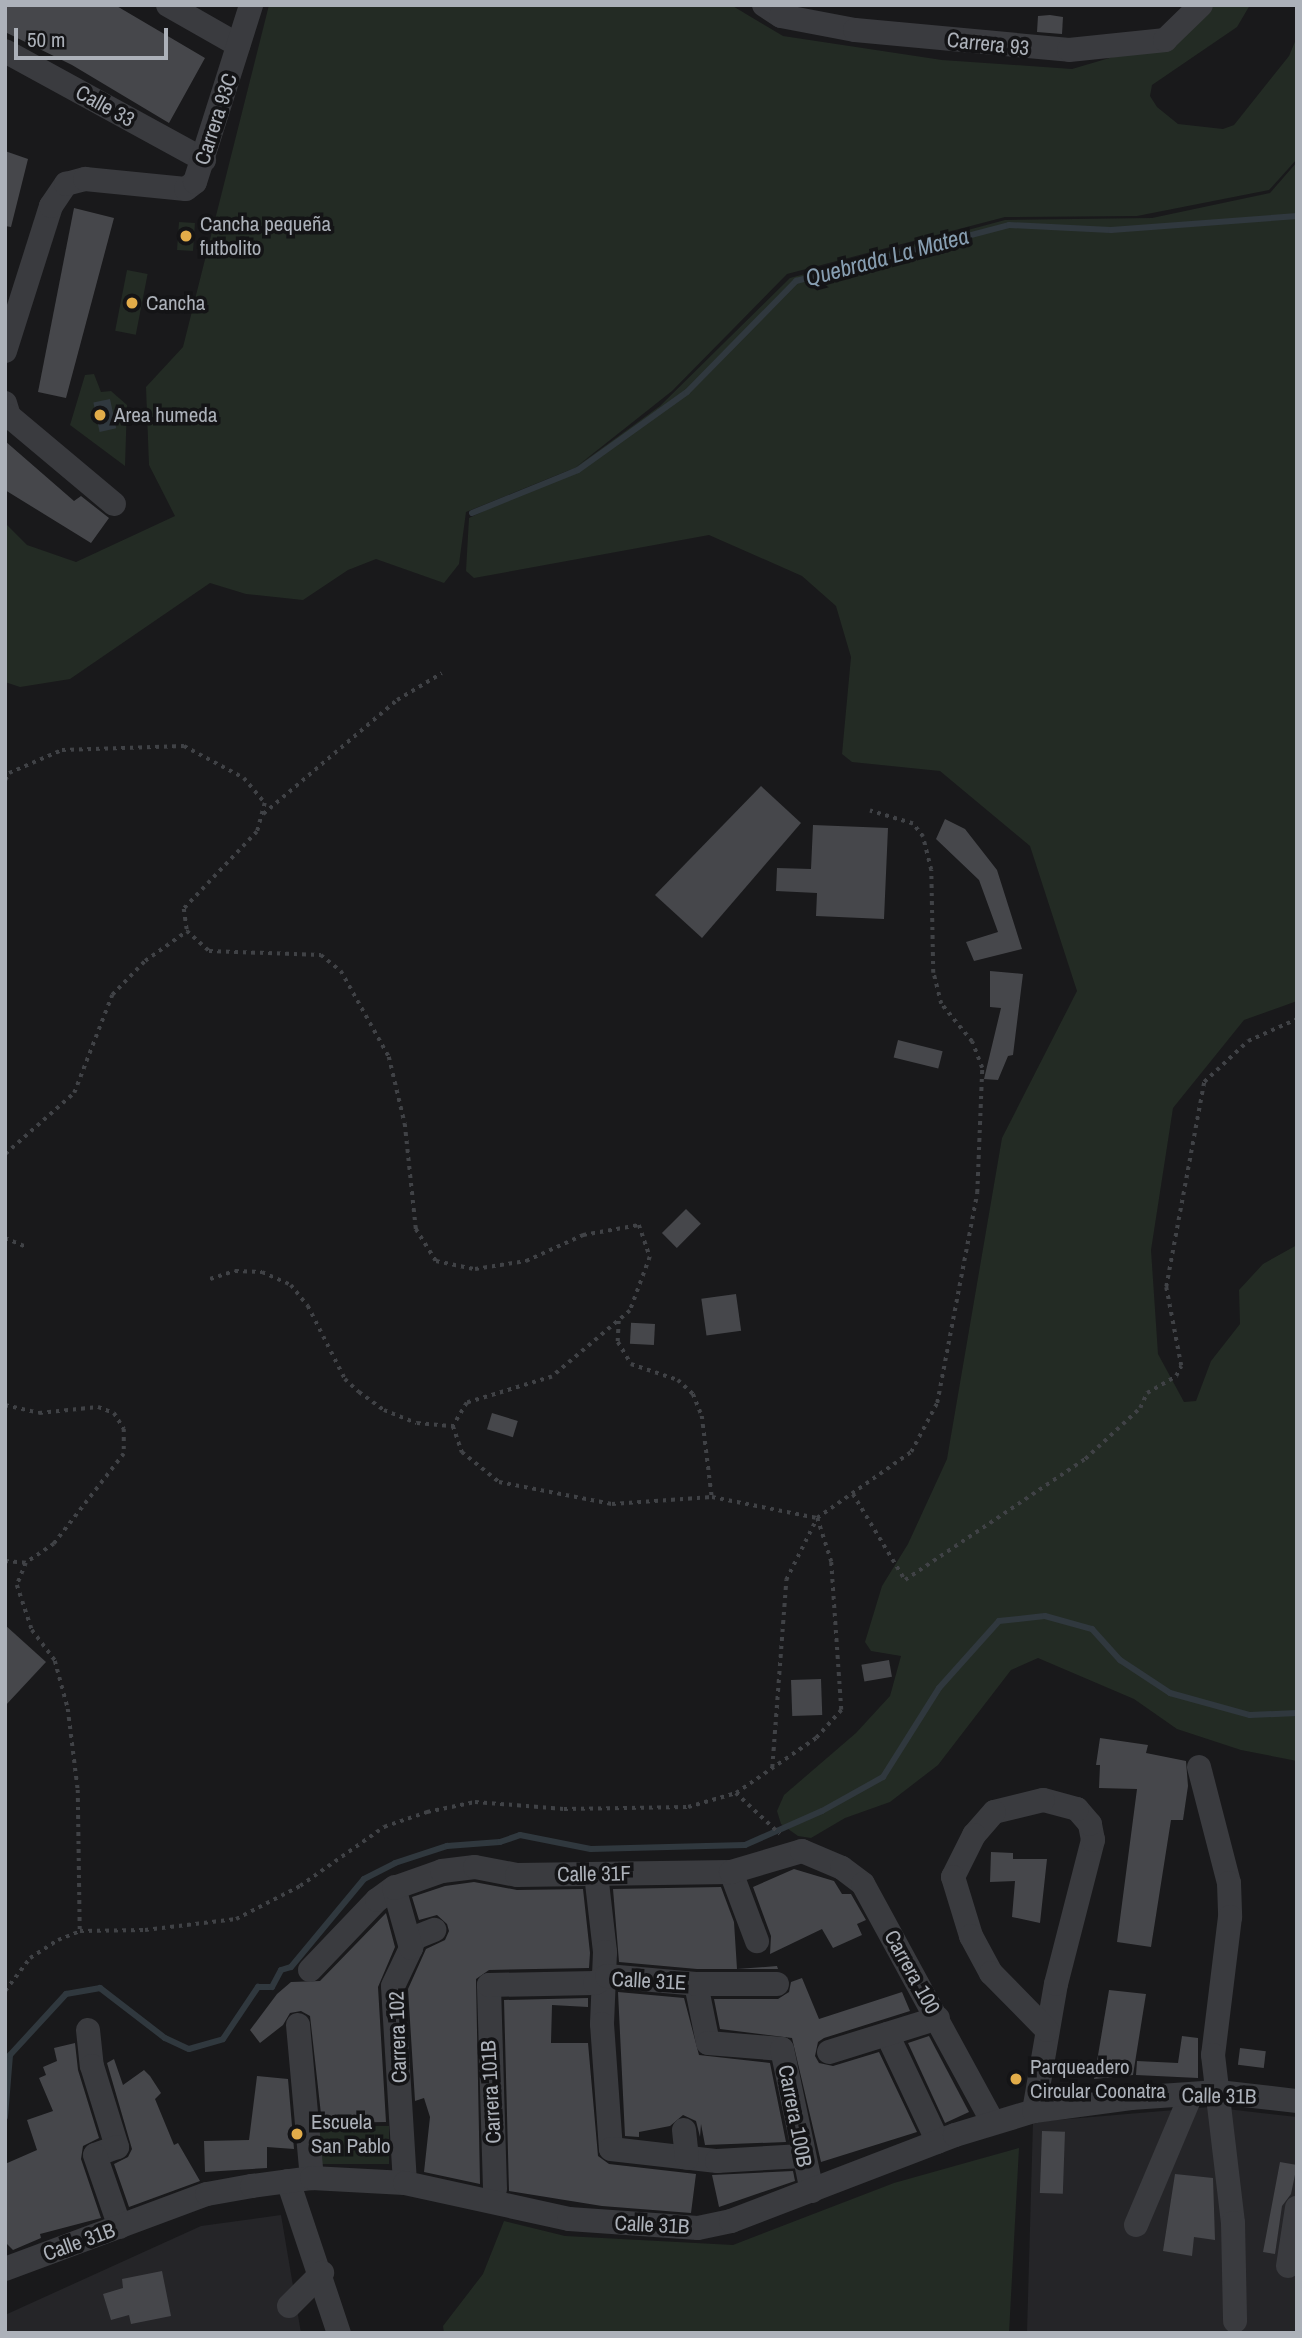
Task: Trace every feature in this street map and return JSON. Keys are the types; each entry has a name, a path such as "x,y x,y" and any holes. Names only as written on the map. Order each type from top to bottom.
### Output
{"street":[{"path":"168,5 238,45"},
{"name":"Carrera 93C","path":"5,351 51,206 66,184 85,179 186,189 195,182 251,5"},
{"name":"Carrera 93","path":"764,5 780,16 855,30 1069,51 1164,40 1201,5"},
{"name":"Calle 33","path":"5,51 204,160"},
{"path":"5,403 9,416 114,504"},
{"path":"1199,1767 1229,1883 1230,1917 1213,2055 1233,2223 1235,2321"},
{"path":"1034,2111 1047,2030 1093,1840 1090,1824 1077,1809 1043,1800 994,1812 974,1835 953,1877 971,1936 991,1973 1047,2030"},
{"name":"Calle 31F","path":"397,1891 442,1871 475,1867 517,1875 731,1872 803,1851"},
{"name":"Carrera 100","path":"803,1851 842,1868 863,1884 993,2122"},
{"path":"731,1872 757,1941"},
{"path":"596,1874 603,1978 602,2024 611,2149 718,2161 802,2156"},
{"path":"310,1970 377,1900 397,1891 411,1948"},
{"path":"411,1948 414,1938 434,1930"},
{"name":"Carrera 102","path":"405,2183 393,1986 411,1948"},
{"name":"Calle 31E","path":"489,1994 489,1985 596,1983 603,1978 696,1984 777,1984"},
{"name":"Carrera 100B","path":"696,1984 708,2043 782,2049 811,2191"},
{"name":"Carrera 101B","path":"489,1994 495,2189"},
{"path":"829,2052 938,2018"},
{"path":"298,2025 300,2180 339,2333"},
{"path":"88,2030 92,2066 117,2147 95,2155 120,2227"},
{"path":"887,2034 938,2142"},
{"name":"Calle 31B","path":"5,2269 207,2194 300,2180 405,2183 569,2219 698,2228 811,2191 993,2122 1034,2111 1131,2098 1218,2092 1297,2101"},
{"path":"1136,2225 1191,2095"},
{"path":"684,2130 687,2158"},
{"path":"1288,2266 1297,2208"},
{"path":"289,2306 322,2273"}],"path":[{"path":"261,816 397,700 442,673"},
{"path":"5,780 9,773 62,750 184,746 244,778 265,803 257,832 184,909 187,931 209,951 321,955 341,971 388,1057 405,1124 416,1229 436,1261 475,1269 526,1261 583,1235 639,1225 650,1257 630,1311 552,1377 467,1403 453,1426"},
{"path":"772,1768 786,1580 817,1518 911,1452 937,1403 977,1193 982,1068 972,1042 941,1004 933,973 931,870 923,837 913,824 870,811"},
{"path":"5,1154 74,1093 112,995 145,961 187,931"},
{"path":"853,1494 905,1580 1085,1460 1140,1408 1147,1393 1176,1376 1181,1366 1166,1287 1205,1082 1248,1041 1297,1019"},
{"path":"5,1238 24,1246"},
{"path":"210,1279 235,1271 262,1272 291,1285 308,1306 345,1379 359,1392 384,1410 417,1423 453,1426"},
{"path":"619,1321 618,1342 631,1364 678,1380 692,1394 702,1416 712,1497"},
{"path":"5,1405 39,1413 97,1407 114,1413 124,1429 124,1454 54,1544 26,1563 17,1585 22,1608 55,1661 68,1709 78,1790 80,1931"},
{"path":"453,1426 462,1452 499,1482 612,1504 712,1497 817,1518"},
{"path":"5,1991 30,1958 80,1931 185,1927 236,1919 300,1886 384,1827 439,1810 475,1802 564,1809 688,1807 736,1793 816,1738 841,1710 831,1562 817,1518"},
{"path":"5,1561 26,1563"},
{"path":"736,1793 780,1834"}],"shaded area":[{"path":"269,5 731,5 783,36 942,60 1072,69 1174,39 1205,5 1250,5 1237,27 1152,85 1150,96 1157,107 1178,124 1223,129 1234,125 1289,56 1297,37 1297,159 1269,190 1137,216 1005,217 787,274 672,391 576,467 660,406 790,278 1005,220 1152,218 1270,193 1297,162 1297,1001 1244,1020 1173,1108 1151,1250 1158,1354 1184,1402 1196,1401 1211,1361 1240,1324 1239,1290 1263,1264 1297,1245 1297,1761 1241,1750 1177,1729 1134,1699 1038,1658 1011,1670 938,1765 890,1802 845,1818 811,1838 798,1836 781,1824 777,1811 784,1795 856,1733 890,1696 901,1656 871,1651 865,1642 882,1586 908,1544 947,1459 1002,1138 1077,991 1030,846 940,771 852,762 842,754 851,657 836,606 802,576 709,535 474,578 466,571 469,518 572,469 466,512 459,564 444,583 376,559 348,570 303,600 246,594 210,583 70,679 20,687 5,682 5,523 27,545 76,562 175,516 149,465 146,387 183,347"},
{"name":"Cancha pequeña futbolito","path":"179,222 195,223 193,251 177,250"},
{"name":"Cancha","path":"127,270 148,274 136,335 115,331"},
{"name":"Area humeda","path":"94,374 101,392 111,391 127,405 125,466 70,425 85,375"},
{"path":"110,399 116,428 100,432 93,403"},
{"path":"1210,2107 1297,2117 1297,2333 1027,2333 1033,2122"},
{"path":"314,2126 389,2126 389,2164 314,2164"},
{"path":"1019,2148 1009,2333 444,2333 443,2326 483,2274 504,2221 565,2236 733,2245 894,2183"},
{"path":"281,2215 301,2333 5,2333 5,2315 201,2226"}],"building":[{"path":"5,5 115,5 205,58 169,123 72,65 5,32"},
{"path":"1038,16 1063,17 1062,34 1037,32"},
{"path":"5,151 28,159 11,227 5,226"},
{"path":"74,208 114,218 66,398 38,392"},
{"path":"5,441 74,501 81,496 109,518 91,543 5,490"},
{"path":"761,786 801,823 702,938 655,895"},
{"path":"945,819 965,829 997,870 1022,949 974,961 966,942 998,932 979,880 936,839"},
{"path":"813,825 888,828 884,919 816,916 817,893 776,891 777,868 811,869"},
{"path":"990,971 1023,974 1013,1055 1008,1056 998,1080 984,1079 1001,1008 990,1007"},
{"path":"898,1040 943,1051 938,1069 894,1057"},
{"path":"686,1209 701,1224 677,1248 662,1233"},
{"path":"736,1294 741,1331 706,1336 701,1299"},
{"path":"631,1323 655,1324 654,1345 630,1344"},
{"path":"492,1413 518,1421 513,1437 487,1429"},
{"path":"5,1625 46,1662 5,1706"},
{"path":"889,1660 892,1677 864,1682 861,1665"},
{"path":"821,1679 822,1715 792,1716 791,1680"},
{"path":"1100,1738 1148,1745 1146,1753 1186,1761 1188,1786 1183,1820 1171,1820 1151,1947 1117,1942 1137,1789 1099,1788 1100,1765 1096,1765"},
{"path":"991,1852 1013,1853 1013,1859 1047,1859 1040,1923 1012,1917 1015,1881 990,1882"},
{"path":"794,1869 834,1881 842,1894 851,1894 866,1920 857,1924 862,1935 833,1948 822,1929 770,1954 771,1936 753,1887"},
{"path":"474,1882 517,1890 583,1889 590,1953 589,1968 489,1970 476,1979 480,2184 424,2172 430,2117 424,2098 415,2101 408,1989 426,1949 445,1940 449,1931 447,1924 437,1915 419,1920 412,1897 445,1886"},
{"path":"721,1887 734,1922 737,1969 697,1969 619,1962 613,1889"},
{"path":"386,1913 395,1947 378,1987 386,2122 322,2123 310,2016 301,2011 290,2013 283,2025 260,2043 250,2030 277,1994 291,1982 320,1981"},
{"path":"777,1966 778,1969 737,1969"},
{"path":"802,1978 819,2019 902,1992 910,2011 824,2038 818,2042 815,2056 819,2063 833,2066 879,2052 917,2132 821,2162 792,2038 720,2029 714,1999 778,1999 789,1992 791,1982"},
{"path":"1109,1990 1146,1994 1133,2075 1094,2079"},
{"path":"618,1992 684,1998 699,2055 770,2063 786,2142 705,2145 701,2124 700,2137 696,2121 683,2115 670,2126 639,2132 639,2137 625,2136"},
{"path":"588,1998 588,2007 552,2005 551,2043 588,2043 598,2156 609,2164 696,2174 691,2213 602,2206 509,2191 504,2000"},
{"path":"929,2036 969,2112 945,2123 908,2043"},
{"path":"1182,2036 1198,2038 1198,2078 1136,2075 1137,2061 1178,2063"},
{"path":"75,2043 78,2070 99,2138 83,2146 81,2159 101,2218 40,2234 41,2238 13,2250 5,2242 5,2164 37,2150 27,2120 53,2111 39,2078 46,2075 43,2067 57,2061 54,2048"},
{"path":"1240,2048 1266,2051 1264,2068 1238,2065"},
{"path":"114,2059 123,2085 144,2070 150,2076 161,2093 155,2099 174,2145 178,2143 200,2181 129,2207 114,2164 128,2157 132,2149 107,2063"},
{"path":"257,2076 288,2079 294,2149 267,2147 267,2168 205,2172 204,2141 249,2140"},
{"path":"1042,2131 1065,2132 1063,2194 1040,2193"},
{"path":"1280,2162 1297,2165 1291,2194 1282,2206 1275,2254 1263,2252"},
{"path":"793,2171 795,2181 719,2207 712,2175"},
{"path":"1175,2174 1213,2178 1215,2240 1194,2237 1192,2256 1163,2251"},
{"path":"162,2271 171,2316 131,2324 129,2315 111,2320 103,2294 123,2288 122,2279"}],"waterway":[{"name":"Quebrada La Matea","path":"472,513 578,470 687,392 796,281 1009,225 1111,230 1297,216"},
{"path":"5,2117 10,2055 66,1994 100,1988 165,2038 189,2049 223,2039 258,1987 272,1987 281,1970 291,1967 364,1879 395,1863 447,1846 500,1842 520,1835 591,1849 745,1845 822,1811 883,1777 939,1688 999,1621 1045,1616 1092,1629 1120,1660 1170,1693 1250,1715 1297,1713"}],"place":[{"name":"Cancha pequeña futbolito","path":"186,236"},
{"name":"Cancha","path":"132,303"},
{"name":"Area humeda","path":"100,415"},
{"name":"Parqueadero Circular Coonatra","path":"1016,2079"},
{"name":"Escuela San Pablo","path":"297,2134"}]}
